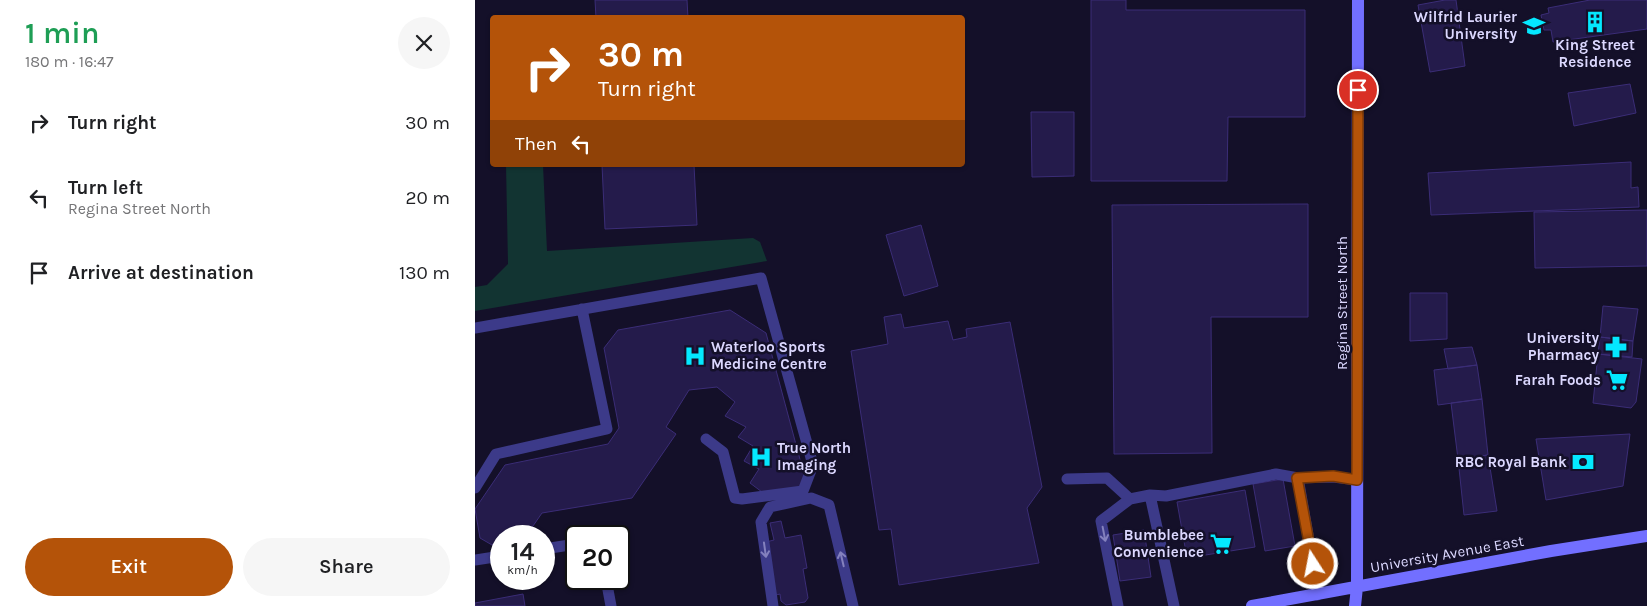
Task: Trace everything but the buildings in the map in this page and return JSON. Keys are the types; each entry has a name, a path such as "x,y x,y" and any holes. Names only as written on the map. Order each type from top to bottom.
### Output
{"street":[{"name":"Regina Street North","path":"1355,606 1357,587 1358,0"},
{"name":"University Avenue East","path":"1252,606 1551,551 1647,536"}],"lane":[{"path":"475,328 761,278 813,464 803,491 742,499 735,498 723,452 706,438"},
{"path":"475,488 496,454 607,429 582,309"},
{"path":"1118,606 1101,521 1129,499 1150,495 1166,496 1276,474 1297,478 1333,476 1357,480"},
{"path":"1067,479 1107,478 1129,499"},
{"path":"1297,478 1317,595"},
{"path":"1150,495 1174,606"},
{"path":"773,606 761,522 769,507 811,498 829,505 853,606"},
{"path":"475,560 490,558"},
{"path":"608,590 611,606"}],"green space":[{"path":"506,167 543,167 547,251 753,238 760,242 767,261 475,311 475,287 487,285 508,264"}],"place":[{"name":"King Street Residence","path":"1595,22"},
{"name":"Wilfrid Laurier University","path":"1534,26"},
{"name":"University Pharmacy","path":"1616,347"},
{"name":"Waterloo Sports Medicine Centre","path":"695,356"},
{"name":"Farah Foods","path":"1617,380"},
{"name":"True North Imaging","path":"761,457"},
{"name":"RBC Royal Bank","path":"1583,462"},
{"name":"Bumblebee Convenience","path":"1221,544"}],"route":[{"path":"1313,564 1297,478 1333,476 1357,480 1358,90"}]}
